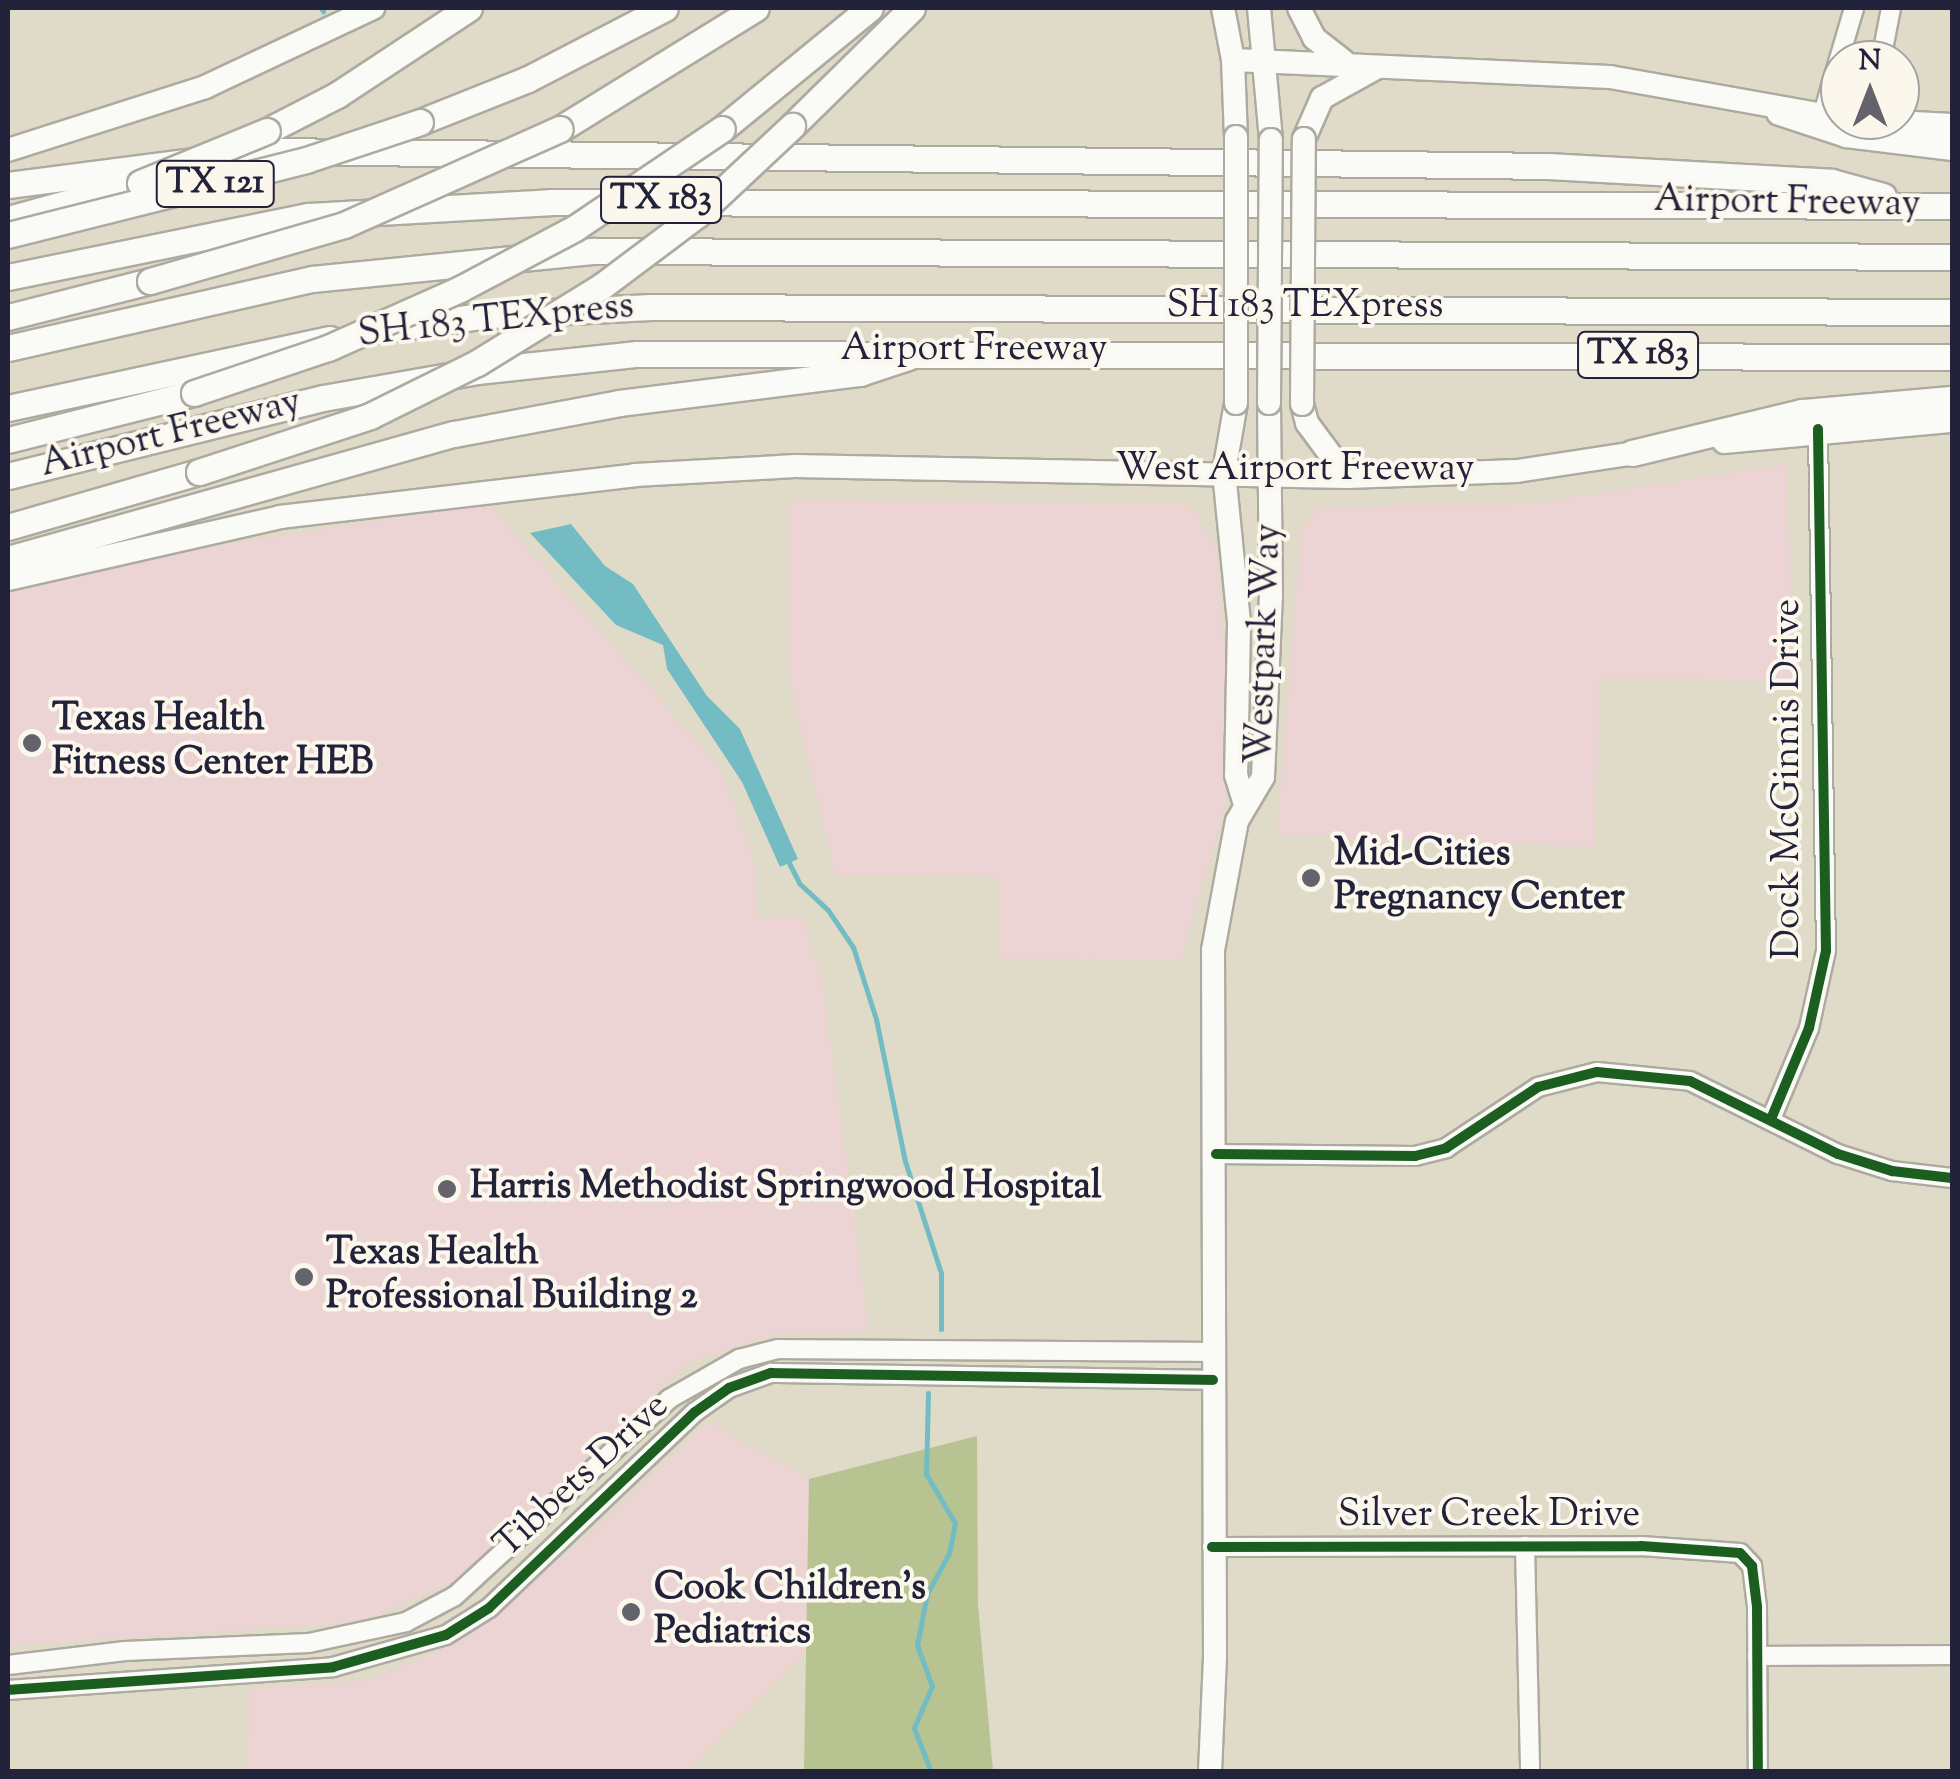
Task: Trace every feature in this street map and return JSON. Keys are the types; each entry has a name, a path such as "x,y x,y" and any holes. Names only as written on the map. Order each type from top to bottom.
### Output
{"highway":[{"path":"8,219 140,183 267,131 337,95 469,8"},
{"name":"TX 121","path":"8,235 306,160 420,122 528,79 665,8"},
{"path":"8,317 150,281 362,218 560,130 756,8"},
{"path":"8,440 194,393 328,348 460,289 575,228 722,129 870,8"},
{"path":"8,527 198,472 370,416 476,364 602,286 698,214 912,8"},
{"path":"1780,112 1846,134 1952,148"},
{"path":"8,185 271,151 1408,162 1832,182 1918,206"},
{"name":"Airport Freeway","path":"8,278 309,216 550,202 1952,206"},
{"name":"SH 183 TEXpress","path":"8,348 312,279 595,250 1952,256"},
{"name":"SH 183 TEXpress","path":"8,408 410,324 561,311 983,305 1952,312"},
{"path":"8,559 454,434 619,402 860,373 928,351"},
{"name":"Airport Freeway","path":"8,476 322,398 477,371 637,354 928,351 1952,357"},
{"path":"1632,453 1802,412 1952,398"}],"main road":[{"path":"8,150 205,87 374,8"},
{"name":"Westpark Way","path":"1222,8 1233,60 1236,138 1236,403 1224,472 1239,623 1236,775 1245,804"},
{"name":"Westpark Way","path":"1210,1772 1216,1154 1212,950 1222,883 1245,804 1263,778 1271,473 1271,140 1259,8"},
{"path":"1299,8 1314,38 1343,61"},
{"path":"1233,60 1343,61 1610,77 1820,117"},
{"path":"1347,478 1306,423 1302,404 1304,139 1322,98 1386,64"},
{"path":"1920,123 1952,125"},
{"name":"West Airport Freeway","path":"8,579 280,517 635,474 796,466 1271,473 1347,478 1517,471 1818,429 1952,422"}],"street":[{"path":"1847,40 1854,8"},
{"path":"1885,40 1891,8"},
{"name":"Dock McGinnis Drive","path":"1770,1119 1809,1028 1826,951 1818,429"},
{"path":"1216,1154 1414,1156 1446,1148 1538,1086 1596,1072 1690,1081 1838,1154 1892,1170 1952,1178"},
{"path":"818,1348 819,1371"},
{"name":"Tibbets Drive","path":"8,1665 309,1643 406,1622 455,1596 649,1418 702,1376 739,1358 818,1348 1214,1352"},
{"name":"Tibbets Drive","path":"8,1690 333,1667 407,1651 446,1635 506,1592 668,1437 729,1388 770,1373 1213,1380"},
{"path":"649,1418 668,1437"},
{"path":"1526,1546 1530,1772"},
{"name":"Silver Creek Drive","path":"1212,1548 1526,1546 1728,1550 1740,1554 1754,1573 1757,1656"},
{"path":"485,1570 506,1592"},
{"path":"406,1622 407,1651"},
{"path":"173,1651 174,1676"},
{"path":"1758,1772 1757,1656 1952,1654"}],"shaded area":[{"path":"1787,464 1793,681 1600,678 1595,847 1277,834 1301,531 1321,507 1531,504"},
{"path":"790,500 1184,504 1197,516 1217,550 1228,698 1226,801 1181,961 1000,958 999,877 835,875 790,680"},
{"path":"488,504 720,768 754,860 758,917 802,917 822,980 869,1331 774,1335 690,1361 457,1580 360,1622 8,1646 8,593 194,549"},
{"path":"707,1422 809,1479 806,1650 685,1771 247,1772 250,1688 371,1680 446,1647 588,1536"}],"green space":[{"path":"977,1436 978,1605 993,1771 804,1771 809,1479"}],"water":[{"path":"571,524 605,566 633,584 707,696 740,729 798,859 780,867 742,782 667,669 663,645 616,625 530,533"}],"waterway":[{"path":"787,859 800,884 828,910 853,947 876,1019 905,1161 941,1273 941,1329"},
{"path":"928,1393 926,1474 955,1523 949,1553 927,1594 917,1645 932,1686 914,1728 931,1772"}],"cycle path":[{"path":"1771,1119 1809,1028 1826,951 1818,429"},
{"path":"1216,1154 1415,1156 1446,1148 1538,1087 1597,1072 1690,1081 1838,1154 1892,1171 1952,1178"},
{"path":"8,1690 333,1667 446,1635 489,1608 695,1412 729,1388 771,1373 1213,1380"},
{"path":"1212,1547 1641,1546 1740,1553 1752,1566 1757,1607 1758,1772"}],"place":[{"name":"Texas Health Fitness Center HEB","path":"32,743"},
{"name":"Mid-Cities Pregnancy Center","path":"1311,878"},
{"name":"Harris Methodist Springwood Hospital","path":"447,1189"},
{"name":"Texas Health Professional Building 2","path":"304,1277"},
{"name":"Cook Children's Pediatrics","path":"631,1612"}]}
